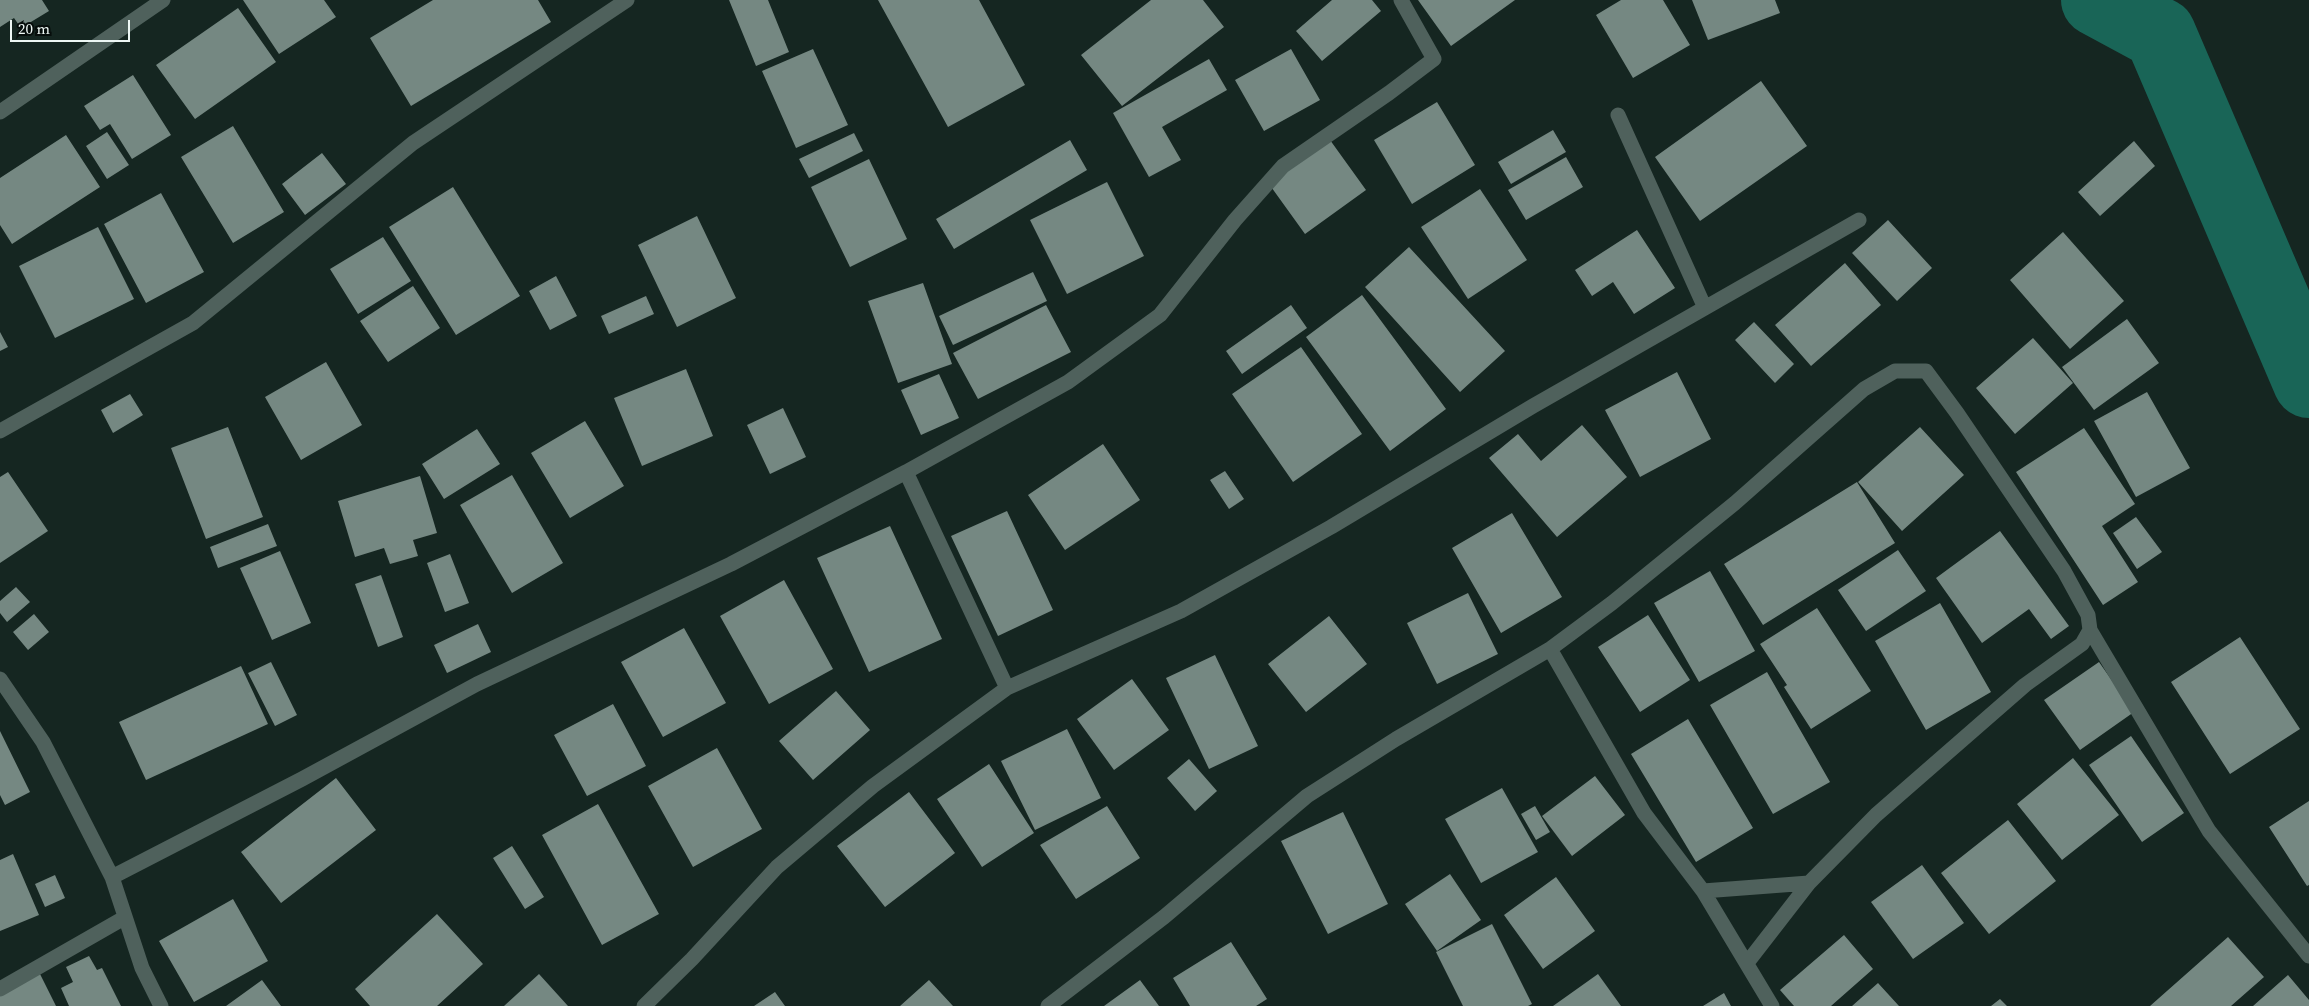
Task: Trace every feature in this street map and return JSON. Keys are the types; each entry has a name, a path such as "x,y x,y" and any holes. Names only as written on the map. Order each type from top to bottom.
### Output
{"street":[{"path":"0,112 163,0"},
{"path":"0,431 193,323 414,143 627,0"},
{"path":"112,878 477,684 731,564 906,472 1068,382 1160,315 1235,220 1283,166 1434,60 1401,0"},
{"path":"1618,115 1705,308"},
{"path":"644,1006 692,959 777,868 873,786 1007,688 1181,611 1331,527 1533,406 1860,220"},
{"path":"1048,1006 1164,917 1307,796 1396,739 1550,649 1612,604 1735,503 1864,389 1895,371 1926,371 2064,571 2088,615 2090,630 2210,831 2309,956"},
{"path":"906,472 1007,688"},
{"path":"1747,963 1810,883 1876,815 2024,685 2082,644 2090,630"},
{"path":"1550,649 1644,813 1703,892 1772,1006"},
{"path":"0,679 43,742 112,878 142,968 161,1006"},
{"path":"1703,892 1810,883"},
{"path":"0,989 124,918"}],"building":[{"path":"0,0 42,0 49,11 21,28 14,18 0,27"},
{"path":"243,0 324,0 336,17 279,54"},
{"path":"433,0 538,0 551,22 411,106 370,38"},
{"path":"729,0 768,0 789,52 756,66"},
{"path":"878,0 979,0 1025,85 948,127"},
{"path":"1151,0 1203,0 1224,27 1122,106 1081,55"},
{"path":"1332,0 1372,0 1381,11 1322,61 1296,31"},
{"path":"1418,0 1515,0 1451,46"},
{"path":"1621,0 1663,0 1690,45 1633,78 1596,15"},
{"path":"1692,0 1775,0 1780,13 1708,40"},
{"path":"238,8 276,62 195,119 156,65"},
{"path":"813,49 848,125 796,148 762,71"},
{"path":"1291,49 1320,100 1264,131 1235,80"},
{"path":"1209,59 1227,90 1162,127 1181,160 1149,177 1113,113"},
{"path":"133,75 171,135 132,159 110,124 100,130 84,106"},
{"path":"1761,81 1807,146 1700,221 1655,157"},
{"path":"1437,102 1475,165 1412,204 1374,140"},
{"path":"233,126 284,212 233,243 181,157"},
{"path":"1553,130 1566,152 1511,184 1498,162"},
{"path":"107,132 129,165 107,179 86,146"},
{"path":"854,133 863,151 809,178 799,159"},
{"path":"66,135 100,187 12,244 0,225 0,178"},
{"path":"1070,140 1087,170 954,249 936,219"},
{"path":"1330,140 1366,190 1305,234 1269,184"},
{"path":"2134,141 2155,166 2100,216 2078,192"},
{"path":"322,153 346,184 305,215 282,184"},
{"path":"1566,157 1583,187 1526,220 1508,190"},
{"path":"869,159 907,239 850,267 811,187"},
{"path":"1107,182 1144,256 1067,294 1030,220"},
{"path":"453,187 520,296 456,335 389,227"},
{"path":"1480,189 1527,260 1468,299 1421,227"},
{"path":"161,193 204,272 146,303 104,224"},
{"path":"697,216 736,298 677,327 638,245"},
{"path":"1888,220 1932,268 1897,301 1852,253"},
{"path":"98,227 134,299 55,338 19,266"},
{"path":"1637,230 1675,288 1634,314 1613,282 1592,296 1575,270"},
{"path":"2063,232 2124,301 2070,349 2010,280"},
{"path":"383,237 411,281 358,314 330,269"},
{"path":"1409,247 1505,351 1460,392 1365,287"},
{"path":"1845,263 1881,305 1811,366 1775,325"},
{"path":"1033,272 1047,301 953,345 939,316"},
{"path":"556,276 577,316 550,330 529,291"},
{"path":"923,283 952,364 898,383 868,301"},
{"path":"413,286 440,328 388,362 360,321"},
{"path":"1362,295 1446,409 1390,451 1306,337"},
{"path":"646,296 654,314 609,334 601,316"},
{"path":"1046,305 1071,352 978,399 953,353"},
{"path":"1291,305 1307,328 1242,374 1226,351"},
{"path":"2127,319 2159,363 2094,410 2062,367"},
{"path":"1754,322 1794,364 1775,383 1735,340"},
{"path":"0,332 8,347 0,351"},
{"path":"2033,338 2073,383 2015,434 1976,388"},
{"path":"1301,347 1362,434 1293,482 1232,394"},
{"path":"326,362 362,425 301,460 265,397"},
{"path":"686,369 713,436 642,466 614,398"},
{"path":"1677,372 1711,439 1640,477 1605,410"},
{"path":"939,374 959,418 921,435 901,390"},
{"path":"2147,392 2190,468 2136,497 2094,421"},
{"path":"130,394 143,415 113,433 101,410"},
{"path":"783,408 806,457 770,474 747,425"},
{"path":"585,421 624,486 570,518 531,453"},
{"path":"1582,425 1627,477 1557,537 1489,458 1518,434 1541,461"},
{"path":"228,427 263,517 206,539 171,448"},
{"path":"1920,427 1964,475 1902,531 1858,482"},
{"path":"2084,428 2135,504 2102,526 2138,582 2103,605 2016,472"},
{"path":"477,429 500,464 444,499 422,464"},
{"path":"1103,444 1140,500 1065,550 1028,495"},
{"path":"1225,471 1244,499 1229,509 1210,480"},
{"path":"8,472 48,531 0,563 0,477"},
{"path":"512,475 563,563 512,593 460,505"},
{"path":"420,476 437,533 413,540 418,556 390,564 384,548 355,557 338,501"},
{"path":"1857,482 1895,543 1763,625 1724,564"},
{"path":"1007,511 1053,610 998,636 951,536"},
{"path":"1512,513 1562,597 1501,633 1452,548"},
{"path":"2136,517 2162,552 2137,569 2113,533"},
{"path":"268,524 277,546 218,568 210,547"},
{"path":"890,526 942,639 869,672 817,558"},
{"path":"2000,531 2069,626 2051,639 2029,609 1982,643 1936,578"},
{"path":"1898,550 1926,591 1866,631 1838,590"},
{"path":"280,551 311,623 272,640 240,568"},
{"path":"450,554 469,603 445,612 427,563"},
{"path":"1710,571 1755,651 1699,682 1654,603"},
{"path":"381,575 403,637 378,647 355,584"},
{"path":"784,580 833,669 769,704 720,616"},
{"path":"16,587 30,602 7,622 0,613 0,601"},
{"path":"1468,593 1498,654 1437,684 1407,623"},
{"path":"1940,603 1991,692 1926,730 1875,641"},
{"path":"1817,608 1871,691 1811,729 1784,687 1787,685 1760,644"},
{"path":"34,614 49,632 28,650 13,632"},
{"path":"1648,615 1690,680 1640,712 1598,647"},
{"path":"1329,616 1367,664 1306,712 1268,664"},
{"path":"478,624 491,652 447,673 434,645"},
{"path":"684,628 726,703 663,737 621,662"},
{"path":"2240,637 2300,729 2230,774 2171,682"},
{"path":"1215,655 1258,746 1209,769 1166,678"},
{"path":"271,662 297,715 275,726 248,673"},
{"path":"2099,662 2134,712 2080,750 2044,700"},
{"path":"241,666 268,724 146,780 119,722"},
{"path":"1767,672 1830,782 1773,814 1710,705"},
{"path":"1132,679 1169,730 1114,770 1077,719"},
{"path":"836,691 870,730 813,780 779,741"},
{"path":"613,704 646,766 587,796 554,735"},
{"path":"1688,719 1753,828 1696,862 1631,754"},
{"path":"1067,729 1101,798 1035,830 1001,761"},
{"path":"0,731 30,792 5,805 0,795"},
{"path":"2131,736 2184,813 2142,842 2089,765"},
{"path":"717,748 762,829 693,867 648,786"},
{"path":"2073,758 2119,815 2062,860 2017,804"},
{"path":"1189,759 1217,791 1195,811 1167,778"},
{"path":"989,764 1034,833 982,867 937,799"},
{"path":"1595,776 1625,815 1572,856 1542,816"},
{"path":"336,778 376,830 281,903 241,852"},
{"path":"1502,788 1538,852 1481,883 1445,819"},
{"path":"909,792 955,853 885,907 837,846"},
{"path":"2309,801 2309,885 2307,886 2269,827"},
{"path":"598,804 659,914 602,945 542,835"},
{"path":"1107,806 1140,858 1076,899 1040,845"},
{"path":"1535,806 1550,832 1536,840 1521,814"},
{"path":"1343,812 1388,904 1328,934 1281,841"},
{"path":"2008,820 2056,881 1989,934 1941,873"},
{"path":"512,846 544,897 525,909 493,858"},
{"path":"13,854 39,915 0,931 0,860"},
{"path":"1922,865 1964,923 1913,959 1871,902"},
{"path":"1450,874 1481,920 1437,951 1405,904"},
{"path":"55,875 65,898 45,907 35,884"},
{"path":"1556,877 1595,931 1543,969 1504,915"},
{"path":"233,899 268,961 194,1002 159,941"},
{"path":"437,914 483,964 437,1006 370,1006 355,989"},
{"path":"1492,924 1532,1004 1528,1006 1463,1006 1436,952"},
{"path":"1844,935 1873,969 1831,1006 1794,1006 1780,990"},
{"path":"2228,937 2264,977 2231,1006 2150,1006"},
{"path":"1231,942 1267,999 1256,1006 1190,1006 1173,978"},
{"path":"89,956 97,970 102,968 121,1006 69,1006 61,988 73,982 66,967"},
{"path":"39,972 56,1006 0,1006 0,991"},
{"path":"539,974 568,1006 504,1006"},
{"path":"1598,974 1621,1006 1553,1006"},
{"path":"2288,975 2309,1000 2309,1006 2253,1006"},
{"path":"262,980 281,1006 226,1006"},
{"path":"929,980 953,1006 900,1006"},
{"path":"1140,980 1159,1006 1104,1006"},
{"path":"1878,983 1899,1006 1852,1006"},
{"path":"775,992 785,1006 754,1006"},
{"path":"1724,993 1731,1006 1703,1006"},
{"path":"2000,999 2007,1006 1991,1006"}],"waterway":[{"path":"2097,0 2160,34 2309,382"}]}
